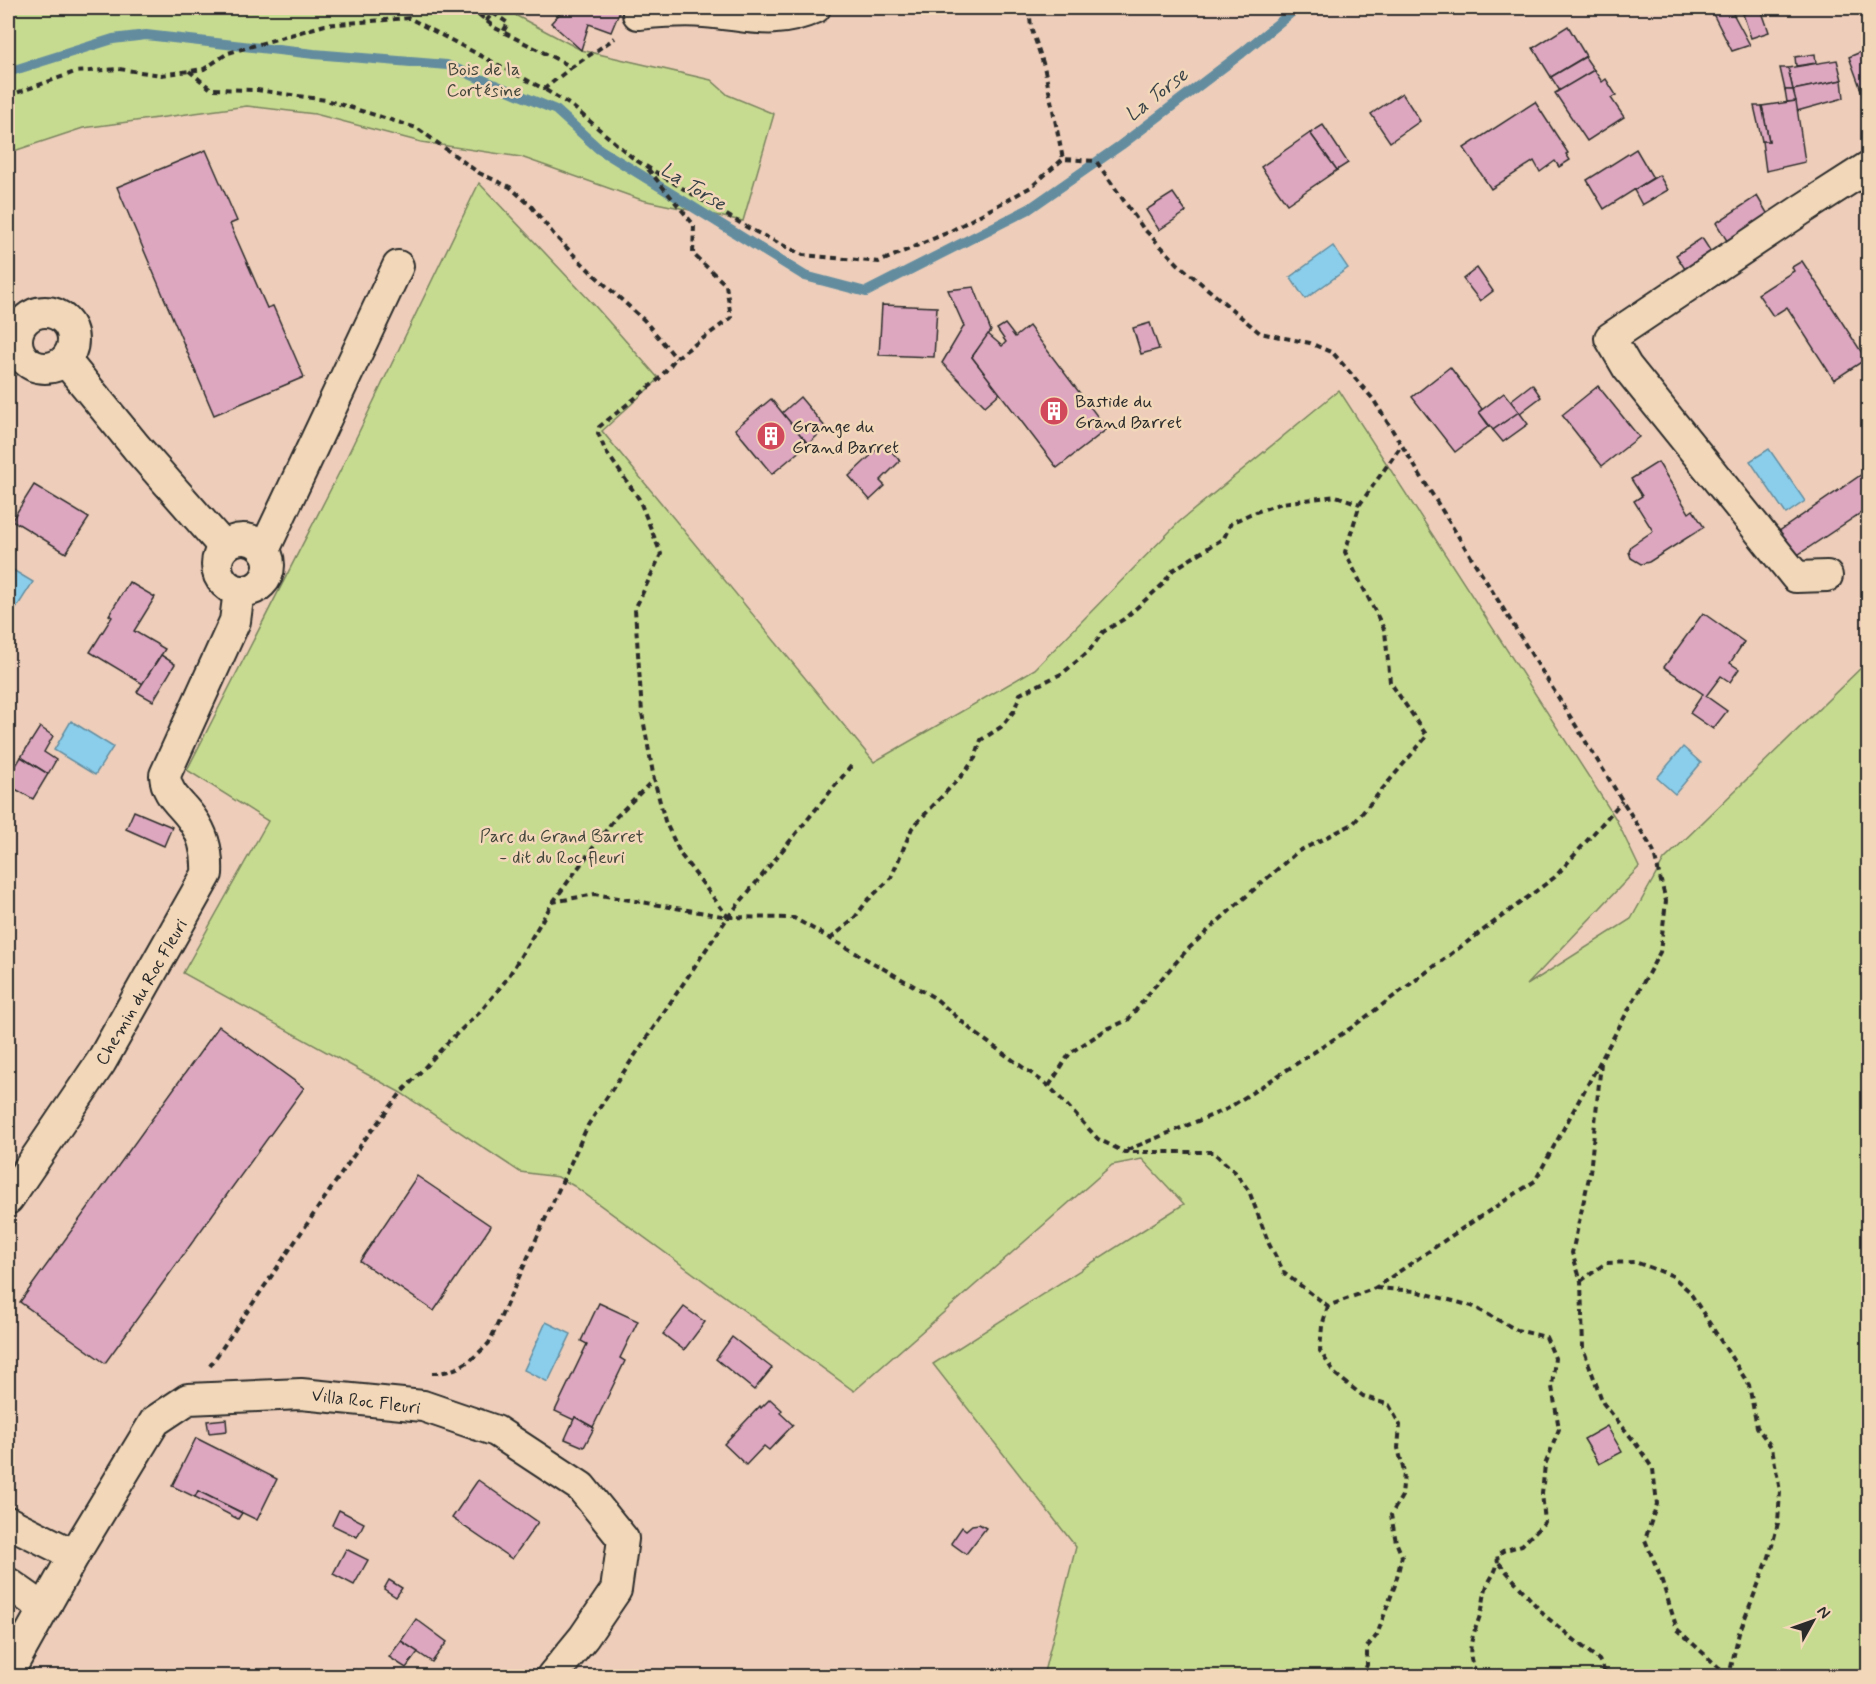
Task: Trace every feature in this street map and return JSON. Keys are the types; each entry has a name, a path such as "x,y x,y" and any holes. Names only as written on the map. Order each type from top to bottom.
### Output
{"street":[{"path":"638,14 678,10 766,20 800,14 815,8"},
{"path":"1827,576 1796,577 1627,367 1610,338 1869,167"},
{"path":"264,550 398,266"},
{"path":"47,312 64,320 70,327 72,335 70,353 57,366 38,368 30,364 18,350 15,326 30,317 47,312"},
{"path":"65,360 137,448 224,547"},
{"path":"250,540 264,550 269,564 266,579 254,589 239,591 225,584 217,569 217,561 224,547 232,542 250,540"},
{"name":"Chemin du Roc Fleuri","path":"8,1199 101,1062 207,874 206,847 194,820 166,786 165,775 235,621 239,591"},
{"name":"Villa Roc Fleuri","path":"188,1399 301,1394 423,1406 496,1431 581,1487 623,1539 616,1590 584,1637 552,1677"},
{"path":"8,1673 74,1554 155,1421 188,1399"},
{"path":"8,1522 74,1554"},
{"path":"8,1583 32,1600 46,1606"}],"path":[{"path":"471,8 503,32 572,67"},
{"path":"1029,8 1031,27 1044,66 1064,159"},
{"path":"486,21 493,13 508,24 503,32"},
{"path":"544,88 620,35 628,22 638,14"},
{"path":"8,96 75,72 118,69 161,75 204,69 228,53 325,25 409,18 544,88 572,106 634,159 750,229 803,255 879,262 949,232 1010,199 1031,187 1064,159 1096,161 1143,228 1178,264 1260,333 1310,343 1333,353 1373,399 1653,850 1666,901 1660,952 1535,1181 1375,1288 1328,1306"},
{"path":"188,71 211,89 257,90 326,100 417,128 479,173 510,187 531,206 555,236 644,320 676,358"},
{"path":"645,165 694,225 693,254 726,285 731,318 676,358 659,379 599,427 598,433 605,450 639,499 661,554 635,609 642,713 654,779 665,821 681,855 728,918"},
{"path":"1049,1086 1070,1053 1107,1029 1128,1020 1187,950 1297,852 1353,824 1427,736 1390,682 1385,631 1345,552 1360,504 1401,446"},
{"path":"830,939 853,920 891,878 912,828 965,772 975,758 981,740 1001,727 1014,711 1020,694 1063,674 1089,651 1103,632 1124,618 1162,585 1173,570 1224,538 1231,523 1282,502 1336,496 1360,504"},
{"path":"429,1373 441,1373 469,1363 489,1343 588,1125 728,918 852,765"},
{"path":"188,1399 365,1139 401,1093 449,1041 481,1011 507,979 553,902 615,818 654,779"},
{"path":"1124,1152 1227,1108 1351,1028 1555,878 1622,801"},
{"path":"553,902 595,894 728,918 794,918 935,998 975,1033 1049,1086 1098,1139 1124,1152 1213,1152 1235,1172 1249,1191 1269,1244 1285,1274 1328,1306"},
{"path":"1581,1281 1606,1263 1635,1262 1671,1275 1689,1291 1749,1384 1756,1426 1772,1448 1780,1491 1778,1523 1769,1557 1740,1633 1729,1677 1677,1629 1661,1578 1645,1540 1657,1504 1653,1469 1603,1403 1583,1348 1581,1281 1572,1253 1590,1173 1601,1059"},
{"path":"1375,1288 1415,1291 1472,1306 1517,1330 1546,1337 1555,1358 1552,1387 1559,1429 1545,1466 1542,1493 1545,1522 1522,1545 1497,1555 1499,1562 1544,1615 1599,1660 1607,1677"},
{"path":"1328,1306 1322,1326 1320,1351 1335,1374 1363,1396 1389,1405 1401,1425 1398,1448 1404,1472 1402,1496 1391,1515 1401,1556 1395,1585 1377,1635 1367,1647 1367,1665 1362,1677"},
{"path":"1478,1677 1470,1642 1483,1608 1486,1588 1499,1562"}],"green space":[{"name":"Bois de la Cortésine","path":"8,8 507,8 517,16 581,50 711,80 728,95 774,114 743,221 642,200 521,157 421,142 315,114 247,106 83,128 8,153"},
{"name":"Parc du Grand Barret - dit du Roc fleuri","path":"479,183 595,306 659,379 602,431 874,762 1035,669 1179,522 1339,390 1616,819 1639,867 1527,985 1631,919 1664,860 1868,661 1868,1676 1043,1676 1076,1547 933,1364 1184,1204 1142,1159 1112,1165 854,1391 574,1186 558,1177 520,1172 401,1093 183,973 268,821 187,770 340,471"}],"water":[{"path":"1333,246 1348,268 1305,299 1290,277"},
{"path":"1769,449 1805,501 1786,514 1750,461"},
{"path":"8,567 33,582 8,621"},
{"path":"71,721 113,747 95,775 54,750"},
{"path":"1683,747 1701,763 1675,794 1657,778"},
{"path":"546,1322 571,1334 548,1382 524,1370"}],"building":[{"path":"565,8 621,8 611,32 589,24 581,50 551,23"},
{"path":"1710,8 1730,8 1750,45 1732,51"},
{"path":"1761,9 1769,32 1751,38 1743,14"},
{"path":"1568,26 1586,56 1551,77 1533,48"},
{"path":"1868,49 1868,83 1860,87 1849,57"},
{"path":"1815,54 1816,63 1796,66 1795,57"},
{"path":"1585,57 1594,70 1560,91 1551,77"},
{"path":"1837,60 1842,80 1793,90 1788,68"},
{"path":"1780,68 1788,68 1793,90 1785,90"},
{"path":"1594,70 1602,82 1606,79 1616,95 1611,98 1624,117 1587,141 1555,93"},
{"path":"1842,80 1844,98 1797,111 1793,90"},
{"path":"1868,83 1868,99 1865,100 1860,87"},
{"path":"1785,90 1793,90 1796,101 1787,102"},
{"path":"1402,93 1420,121 1390,142 1371,114"},
{"path":"1796,101 1805,162 1766,171 1762,141 1769,141 1762,106"},
{"path":"1535,102 1568,153 1566,154 1570,160 1559,167 1555,161 1540,172 1534,161 1491,189 1464,148"},
{"path":"1754,106 1762,106 1769,141 1762,141"},
{"path":"1323,125 1348,163 1337,170 1310,133"},
{"path":"1310,133 1337,170 1287,204 1261,167"},
{"path":"1636,149 1653,178 1604,209 1587,180"},
{"path":"206,150 237,221 230,224 267,308 273,306 304,377 214,415 117,187"},
{"path":"1659,175 1668,190 1642,205 1634,190"},
{"path":"1173,193 1186,212 1159,230 1146,210"},
{"path":"1757,196 1770,218 1729,244 1716,223"},
{"path":"1702,238 1711,252 1685,269 1676,255"},
{"path":"1802,261 1866,359 1834,380 1787,307 1773,316 1758,294 1794,271 1792,267"},
{"path":"1477,268 1493,291 1480,301 1463,279"},
{"path":"974,287 991,331 972,357 1000,393 985,406 942,363 964,326 948,290"},
{"path":"882,305 937,307 934,357 879,355"},
{"path":"1150,323 1159,349 1141,354 1133,328"},
{"name":"Bastide du Grand Barret","path":"1005,324 1015,337 1029,326 1107,429 1057,468 972,357 988,334 1002,346 1006,342 997,329"},
{"path":"1450,367 1482,409 1479,412 1489,426 1455,452 1412,397"},
{"path":"1532,384 1541,397 1520,413 1510,401"},
{"path":"1598,386 1639,437 1602,466 1562,415"},
{"path":"1504,393 1519,412 1493,430 1479,412"},
{"path":"800,397 826,428 808,444 782,413"},
{"name":"Grange du Grand Barret","path":"771,399 808,444 772,474 735,429"},
{"path":"1519,412 1528,424 1503,442 1493,430"},
{"path":"884,443 900,461 880,481 885,486 870,500 849,476"},
{"path":"1658,462 1689,513 1693,510 1704,527 1649,562 1641,564 1631,558 1629,552 1631,546 1653,531 1634,501 1642,496 1631,479"},
{"path":"1868,470 1868,508 1793,558 1775,534"},
{"path":"34,485 89,518 66,553 12,520"},
{"path":"129,582 155,597 134,631 165,649 143,684 90,652 112,617 109,615"},
{"path":"1703,613 1744,642 1730,663 1739,669 1730,682 1721,676 1706,696 1727,711 1713,729 1690,713 1703,694 1664,667"},
{"path":"161,655 175,664 153,701 137,692"},
{"path":"40,727 53,736 44,752 56,760 48,774 21,757"},
{"path":"21,757 48,774 33,799 8,785 8,779"},
{"path":"134,811 172,827 164,846 126,829"},
{"path":"219,1026 304,1088 105,1363 20,1302"},
{"path":"417,1176 491,1226 434,1311 360,1261"},
{"path":"599,1303 638,1321 620,1358 625,1361 593,1427 575,1417 574,1420 555,1411 587,1344 581,1341"},
{"path":"684,1307 705,1322 684,1350 663,1334"},
{"path":"732,1337 772,1368 754,1390 716,1359"},
{"path":"770,1399 793,1425 769,1450 764,1446 746,1465 724,1444 760,1406 761,1408"},
{"path":"575,1417 594,1428 584,1447 565,1439"},
{"path":"226,1419 227,1431 209,1433 207,1421"},
{"path":"1607,1426 1622,1452 1599,1464 1584,1439"},
{"path":"196,1438 277,1479 257,1520 198,1491 195,1497 172,1486"},
{"path":"478,1480 538,1522 512,1559 452,1518"},
{"path":"198,1491 242,1513 238,1519 195,1497"},
{"path":"339,1510 364,1523 357,1537 332,1525"},
{"path":"979,1524 986,1528 966,1554 951,1543 962,1527 966,1530 972,1525"},
{"path":"346,1549 368,1560 354,1585 333,1574"},
{"path":"389,1580 402,1588 396,1597 384,1589"},
{"path":"416,1619 447,1642 432,1662 401,1641"},
{"path":"401,1641 418,1652 406,1668 389,1657"}],"waterway":[{"name":"La Torse","path":"8,72 113,39 146,35 314,54 447,65 556,110 599,149 805,276 866,292 1029,209 1121,145 1297,8"}],"place":[{"name":"Bastide du Grand Barret","path":"1054,411"},
{"name":"Grange du Grand Barret","path":"771,436"}]}
